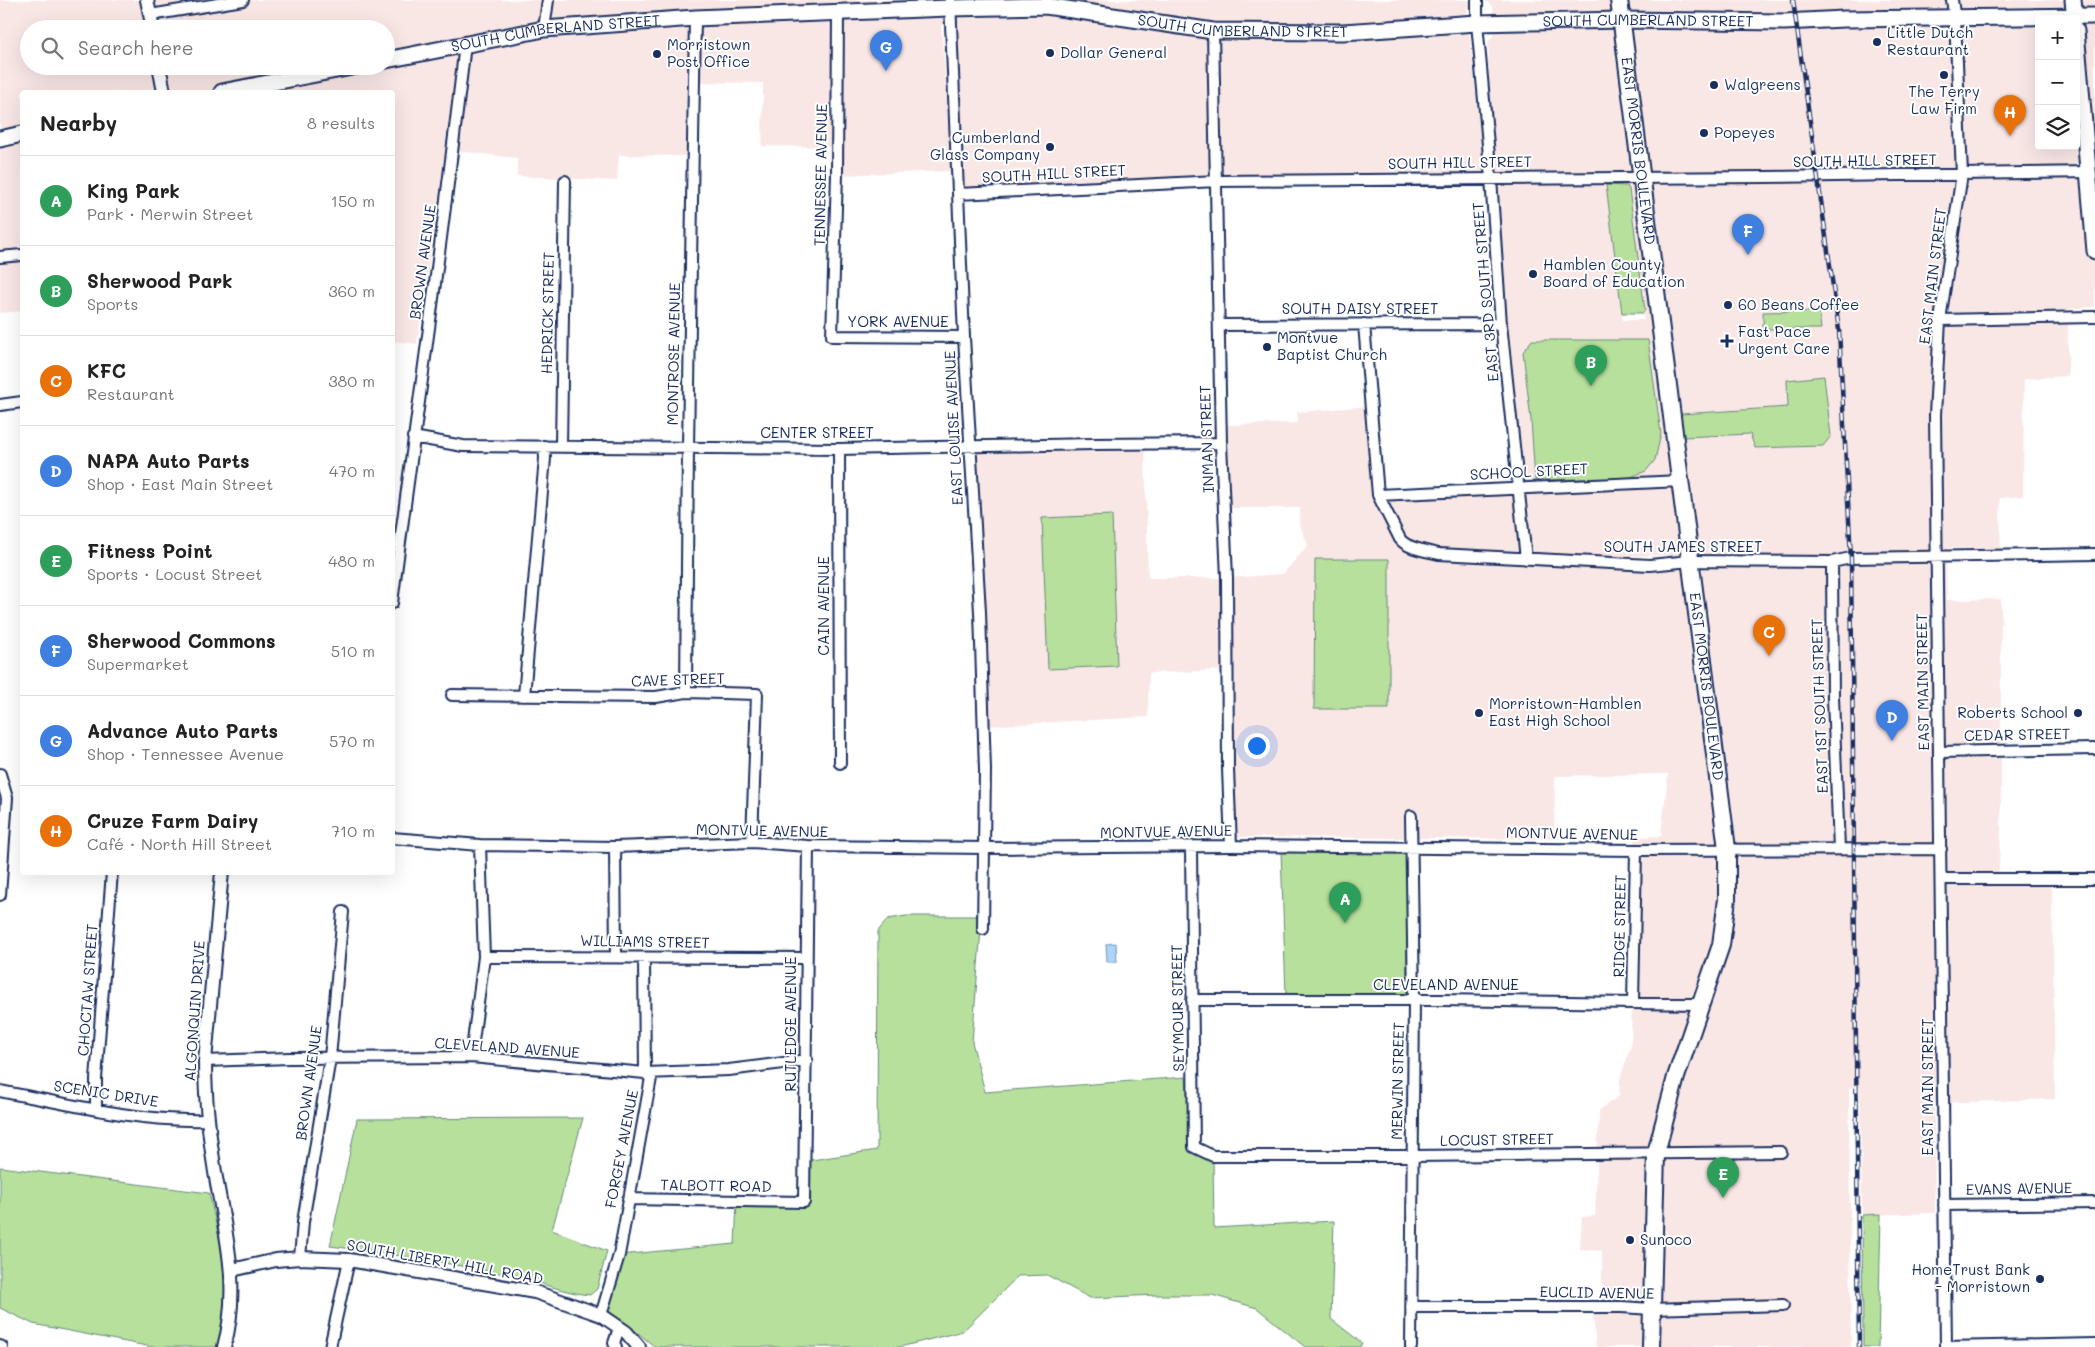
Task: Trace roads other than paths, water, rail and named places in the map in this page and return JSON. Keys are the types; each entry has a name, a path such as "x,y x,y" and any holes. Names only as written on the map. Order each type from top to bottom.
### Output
{"main road":[{"name":"EAST MORRIS BOULEVARD","path":"1619,0 1640,178 1681,481 1727,849 1727,899 1720,945 1676,1077 1656,1153 1651,1347"},
{"path":"2073,0 2074,15"},
{"name":"SOUTH CUMBERLAND STREET","path":"395,58 544,29 695,18 838,13 950,4 1046,6 1213,31 1343,32 1477,22 1622,20 1784,22 1844,19 1955,19 2035,21"},
{"name":"SOUTH CUMBERLAND STREET","path":"2080,20 2095,16"},
{"path":"2079,60 2095,251"},
{"path":"232,90 310,75"},
{"path":"0,139 20,134"}],"street":[{"path":"147,0 151,20"},
{"path":"150,15 243,0"},
{"path":"544,29 548,0"},
{"name":"EAST 3RD SOUTH STREET","path":"1477,0 1477,22 1491,178 1501,324 1520,487 1526,559"},
{"name":"EAST MAIN STREET","path":"1946,1347 1942,879 1936,556 1936,415 1940,320 1962,174 1955,19 1952,0"},
{"name":"EAST LOUISE AVENUE","path":"950,4 964,337 980,612 985,770 983,929"},
{"name":"TENNESSEE AVENUE","path":"832,336 837,175 838,13"},
{"name":"MONTROSE AVENUE","path":"686,692 695,18"},
{"name":"INMAN STREET","path":"1213,31 1221,444 1227,578 1228,769 1231,846"},
{"name":"BROWN AVENUE","path":"395,579 466,44"},
{"path":"161,75 164,90"},
{"name":"SOUTH HILL STREET","path":"958,194 1217,181 2089,172"},
{"name":"HEDRICK STREET","path":"561,446 565,181"},
{"path":"0,258 20,255"},
{"path":"1940,320 2095,317"},
{"path":"1364,324 1378,495"},
{"name":"SOUTH DAISY STREET","path":"1220,325 1501,324"},
{"name":"YORK AVENUE","path":"832,336 964,337"},
{"path":"0,405 20,402"},
{"name":"CENTER STREET","path":"413,437 463,446 839,449 1221,444"},
{"path":"524,696 545,458 544,446"},
{"name":"CAIN AVENUE","path":"839,449 840,763"},
{"name":"SCHOOL STREET","path":"1378,495 1681,481"},
{"name":"SOUTH JAMES STREET","path":"1378,495 1403,544 1430,552 1650,565 1690,561 1832,562 1851,558 2095,554"},
{"name":"EAST 1ST SOUTH STREET","path":"1832,562 1839,849"},
{"name":"CAVE STREET","path":"452,695 656,697 686,692 757,694 752,842"},
{"name":"CEDAR STREET","path":"1939,752 2095,748"},
{"path":"0,774 7,798 0,895"},
{"name":"MERWIN STREET","path":"1411,816 1413,846 1414,1000 1411,1347"},
{"name":"MONTVUE AVENUE","path":"395,838 480,845 616,847 752,842 808,846 985,848 1413,846 1636,850 1941,849"},
{"path":"471,1057 484,957 480,845"},
{"name":"RUTLEDGE AVENUE","path":"804,1202 808,846"},
{"path":"616,847 616,956"},
{"name":"SEYMOUR STREET","path":"1191,847 1194,1147 1214,1156"},
{"name":"RIDGE STREET","path":"1634,1002 1636,850"},
{"name":"CHOCTAW STREET","path":"96,1109 96,1079 112,875"},
{"name":"ALGONQUIN DRIVE","path":"222,875 205,1061 207,1120 232,1270 231,1318 224,1347"},
{"path":"1942,879 2095,879"},
{"name":"BROWN AVENUE","path":"300,1258 303,1222 330,1058 343,912"},
{"name":"WILLIAMS STREET","path":"484,957 616,956 644,959 806,958"},
{"name":"FORGEY AVENUE","path":"601,1315 618,1255 651,1078 645,1073 644,959"},
{"name":"CLEVELAND AVENUE","path":"1192,1000 1414,1000 1699,1004"},
{"name":"CLEVELAND AVENUE","path":"205,1061 471,1057 645,1073 729,1070 807,1060"},
{"name":"SCENIC DRIVE","path":"0,1091 173,1121 207,1120"},
{"name":"LOCUST STREET","path":"1214,1156 1781,1152"},
{"name":"TALBOTT ROAD","path":"628,1200 804,1202"},
{"name":"EVANS AVENUE","path":"1944,1205 2095,1203"},
{"name":"SOUTH LIBERTY HILL ROAD","path":"232,1270 276,1260 300,1258 350,1260 535,1292 601,1315 619,1328 639,1347"},
{"path":"330,1347 350,1260"},
{"name":"EUCLID AVENUE","path":"1411,1307 1622,1307 1651,1309 1783,1305"},
{"path":"616,1347 614,1343 619,1328"},
{"path":"1946,1347 2095,1344"}],"water":[{"path":"1116,943 1117,962 1107,962 1106,944"}],"railway":[{"path":"1793,0 1839,330 1851,558 1859,1347"}],"place":[{"name":"Little Dutch Restaurant","path":"1877,42"},
{"name":"Dollar General","path":"1050,53"},
{"name":"Morristown Post Office","path":"657,54"},
{"name":"Advance Auto Parts","path":"886,71"},
{"name":"The Terry Law Firm","path":"1944,75"},
{"name":"Walgreens","path":"1714,85"},
{"name":"Popeyes","path":"1704,133"},
{"name":"Cruze Farm Dairy","path":"2010,136"},
{"name":"Cumberland Glass Company","path":"1050,147"},
{"name":"Sherwood Commons","path":"1748,255"},
{"name":"Hamblen County Board of Education","path":"1533,274"},
{"name":"60 Beans Coffee","path":"1728,305"},
{"name":"Fast Pace Urgent Care","path":"1727,341"},
{"name":"Montvue Baptist Church","path":"1267,347"},
{"name":"Sherwood Park","path":"1591,386"},
{"name":"KFC","path":"1769,656"},
{"name":"Morristown-Hamblen East High School","path":"1479,713"},
{"name":"Roberts School","path":"2078,713"},
{"name":"NAPA Auto Parts","path":"1892,741"},
{"name":"King Park","path":"1345,923"},
{"name":"Fitness Point","path":"1723,1198"},
{"name":"Sunoco","path":"1630,1240"},
{"name":"HomeTrust Bank - Morristown","path":"2040,1279"}]}
